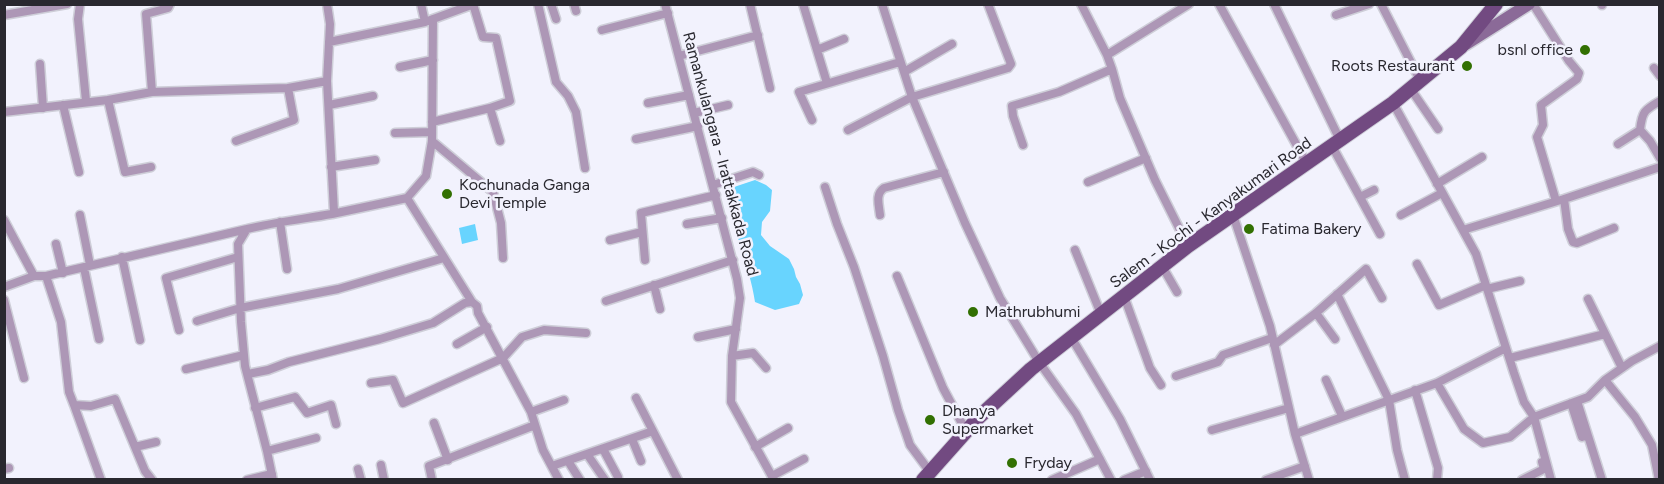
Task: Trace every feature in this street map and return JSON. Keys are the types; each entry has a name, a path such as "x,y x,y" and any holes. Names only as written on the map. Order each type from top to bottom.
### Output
{"main road":[{"name":"Salem - Kochi - Kanyakumari Road","path":"926,476 979,417 1039,362 1188,246 1393,103 1461,47 1496,4"},
{"path":"1461,47 1528,4"}],"street":[{"path":"4,15 67,4"},
{"path":"80,4 78,19 86,101"},
{"path":"152,92 146,14 158,8 168,8 170,4"},
{"path":"327,4 330,24 327,81 335,209 332,214"},
{"path":"4,287 34,276 63,273 122,257 247,229 407,198 426,176 432,136 433,60 429,21 421,4"},
{"path":"538,4 556,82 568,96 576,112 585,168"},
{"path":"551,4 556,19"},
{"path":"750,4 770,88"},
{"path":"803,4 827,83"},
{"path":"882,4 912,97 965,223 1000,298 1039,362 1076,414 1111,480"},
{"path":"848,130 912,97 1008,68 1011,64 988,4"},
{"path":"1081,4 1107,55 1120,98 1188,246"},
{"path":"1107,55 1189,4"},
{"path":"1219,4 1306,164"},
{"path":"1274,4 1360,197 1380,234"},
{"path":"1336,15 1370,4"},
{"path":"1381,4 1415,84 1438,129"},
{"path":"1533,4 1578,73 1577,79 1541,105 1543,125 1537,137 1568,229 1573,242 1577,243 1614,228"},
{"path":"329,42 429,21 473,5 483,37 496,38 510,101 432,122"},
{"path":"602,30 667,9"},
{"name":"Ramankulangara - Irattakkada Road","path":"667,9 734,260 740,298 732,356 731,402 773,478"},
{"path":"679,56 758,35"},
{"path":"817,50 844,39"},
{"path":"904,72 952,44"},
{"path":"400,67 433,60"},
{"path":"812,120 799,92 900,62"},
{"path":"40,64 43,108"},
{"path":"1023,145 1012,106 1059,92 1112,69"},
{"path":"4,112 108,100 152,92 288,88 327,81"},
{"path":"236,141 294,120 288,88"},
{"path":"648,103 689,95"},
{"path":"329,105 373,96"},
{"path":"108,100 125,172 151,167"},
{"path":"1618,144 1640,130 1644,112 1659,101"},
{"path":"1393,103 1476,254 1551,480"},
{"path":"63,105 79,172"},
{"path":"694,113 729,105"},
{"path":"490,108 500,141"},
{"path":"636,139 698,126"},
{"path":"1640,130 1650,141 1659,158"},
{"path":"395,133 432,136 493,192 501,223 503,258"},
{"path":"1437,184 1482,157"},
{"path":"1088,182 1146,158"},
{"path":"331,166 375,160"},
{"path":"1463,230 1659,167"},
{"path":"713,185 753,172 759,175"},
{"path":"880,215 879,191 944,172"},
{"path":"825,187 883,356 910,445 926,476"},
{"path":"1360,197 1374,190"},
{"path":"1401,215 1442,193"},
{"path":"645,260 641,213 716,195"},
{"path":"407,198 472,302 477,306 478,313 531,412 543,450 559,480"},
{"path":"80,215 99,339"},
{"path":"1233,215 1273,341 1295,434 1309,480"},
{"path":"687,224 722,218"},
{"path":"4,220 34,276"},
{"path":"280,222 288,269"},
{"path":"247,229 238,244 244,356 272,477 247,480"},
{"path":"610,240 642,232"},
{"path":"56,244 63,273"},
{"path":"1075,250 1101,314"},
{"path":"122,257 140,340"},
{"path":"179,330 166,278 238,257"},
{"path":"197,321 240,308 338,289 444,258"},
{"path":"606,300 734,260"},
{"path":"1416,264 1439,305 1486,287 1520,281"},
{"path":"1162,266 1177,292"},
{"path":"1176,376 1218,363 1223,355 1273,341 1316,312 1366,269 1382,298"},
{"path":"46,276 61,322 69,393 101,480"},
{"path":"897,276 943,388 966,431"},
{"path":"654,285 660,309"},
{"path":"1337,294 1389,400 1397,450 1406,480"},
{"path":"1124,296 1150,368 1161,385"},
{"path":"1588,299 1622,368"},
{"path":"4,300 24,378"},
{"path":"248,374 433,323 465,303 472,302"},
{"path":"1316,312 1335,339"},
{"path":"457,344 487,327"},
{"path":"698,337 736,329"},
{"path":"371,383 393,380 403,403 503,358 522,337 544,330 586,333"},
{"path":"1510,358 1601,335"},
{"path":"1071,337 1120,419 1148,475 1124,480"},
{"path":"1437,382 1464,429 1483,443 1510,437 1531,419 1588,397 1605,380 1659,346"},
{"path":"1295,434 1437,382 1506,348"},
{"path":"732,356 753,353 766,368"},
{"path":"186,369 244,356"},
{"path":"1326,380 1342,416"},
{"path":"1605,380 1635,417 1652,445 1658,464 1659,480"},
{"path":"1415,390 1438,468 1437,480"},
{"path":"255,408 295,397 307,413 331,405 336,424"},
{"path":"636,398 678,480"},
{"path":"74,405 91,405 115,399 145,471 152,480"},
{"path":"531,412 564,400"},
{"path":"1574,402 1582,437"},
{"path":"1574,402 1602,480"},
{"path":"1212,430 1289,408"},
{"path":"1522,480 1544,469 1531,419"},
{"path":"434,423 448,460"},
{"path":"432,480 429,466 535,425"},
{"path":"755,447 788,428"},
{"path":"552,466 653,431"},
{"path":"267,451 316,438"},
{"path":"632,438 641,461"},
{"path":"135,447 156,441"},
{"path":"603,449 618,477"},
{"path":"587,454 605,480"},
{"path":"773,478 804,459"},
{"path":"1052,480 1100,459"},
{"path":"568,461 580,480"},
{"path":"381,465 384,480"},
{"path":"1266,480 1305,466"},
{"path":"358,469 361,480"}],"water":[{"path":"755,180 772,190 770,211 762,222 761,235 770,246 789,259 803,295 799,304 775,310 755,302 732,217 728,189"},
{"path":"475,224 478,240 462,244 459,228"}],"place":[{"name":"bsnl office","path":"1585,50"},
{"name":"Roots Restaurant","path":"1467,66"},
{"name":"Kochunada Ganga Devi Temple","path":"447,194"},
{"name":"Fatima Bakery","path":"1249,229"},
{"name":"Mathrubhumi","path":"973,312"},
{"name":"Dhanya Supermarket","path":"930,420"},
{"name":"Fryday","path":"1012,463"}]}
